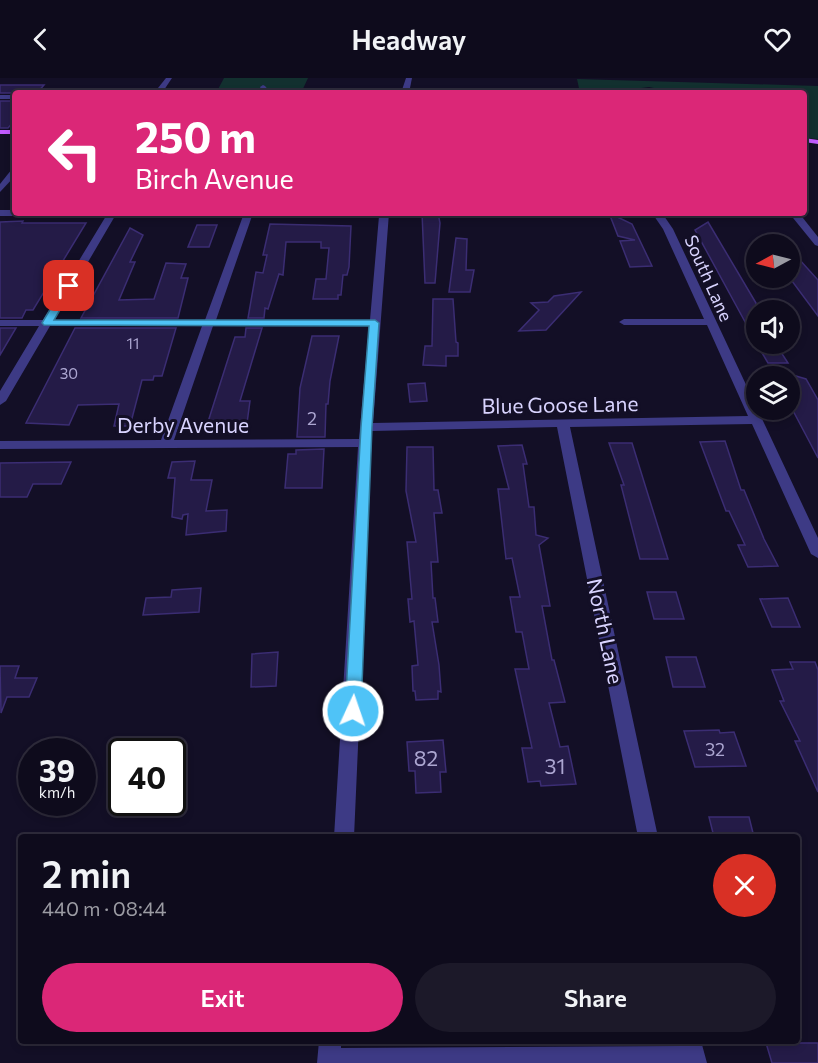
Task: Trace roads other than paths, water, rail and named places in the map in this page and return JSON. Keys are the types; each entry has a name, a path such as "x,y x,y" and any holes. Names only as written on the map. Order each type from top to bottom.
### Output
{"street":[{"path":"0,189 12,175"},
{"path":"0,401 110,216"},
{"path":"166,444 247,216"},
{"path":"344,834 366,427 384,216"},
{"name":"South Lane","path":"659,216 668,229 746,403"},
{"path":"796,216 818,243"},
{"path":"624,322 709,322"},
{"path":"0,323 375,323"},
{"name":"South Lane","path":"754,420 818,554"},
{"name":"Blue Goose Lane","path":"366,427 754,420"},
{"name":"North Lane","path":"563,424 647,834"},
{"name":"Derby Avenue","path":"0,445 366,443"},
{"path":"329,1054 693,1054"}]}
